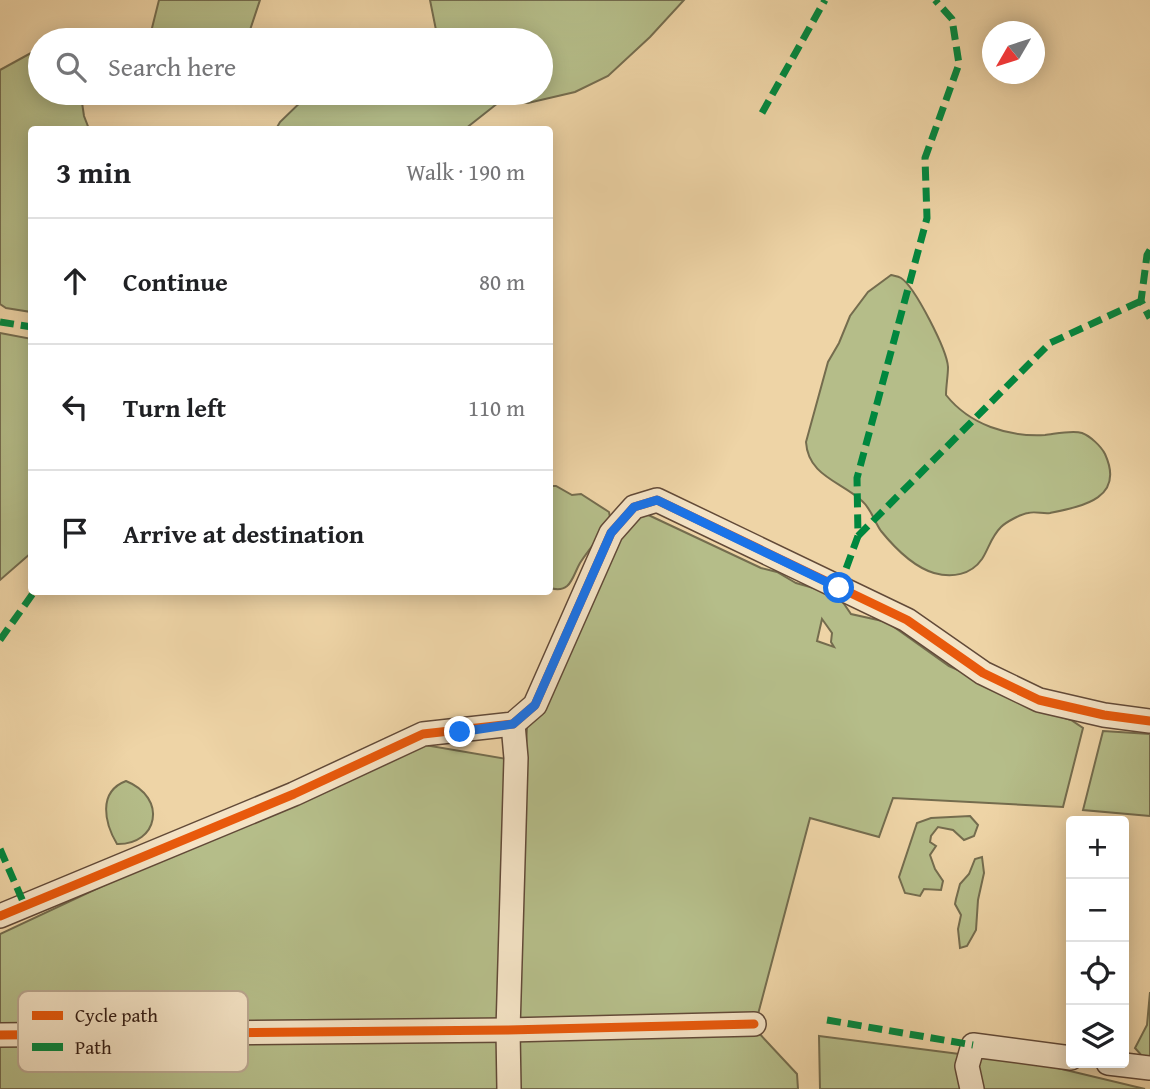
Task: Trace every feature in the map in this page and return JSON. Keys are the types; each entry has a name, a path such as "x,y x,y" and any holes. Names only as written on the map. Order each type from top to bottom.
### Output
{"street":[{"path":"0,916 294,794 423,734 513,724 535,705 611,533 634,507 657,500 906,620 983,673 1039,700 1104,715 1150,721"},
{"path":"509,1089 508,1030 516,758 513,724"},
{"path":"248,1033 754,1024"},
{"path":"0,1035 18,1035"},
{"path":"972,1089 967,1066 973,1045 1066,1057"},
{"path":"1129,1066 1150,1068"}],"green space":[{"path":"159,0 260,0 251,28 152,28"},
{"path":"430,0 684,0 650,37 608,76 575,92 553,97 553,28 436,28"},
{"path":"28,55 28,105 82,105 88,126 28,126 28,312 6,308 0,304 0,70"},
{"path":"298,105 495,105 469,126 278,126"},
{"path":"891,275 900,277 907,284 929,320 948,367 946,395 966,414 991,427 1017,434 1082,433 1101,448 1110,469 1110,481 1098,497 1076,507 1050,513 1028,513 1010,521 1003,525 992,539 978,564 961,574 934,573 898,550 881,531 864,503 818,470 808,453 806,442 828,362 850,316 868,292"},
{"path":"0,333 28,338 28,556 0,580"},
{"path":"553,486 572,495 581,494 609,512 611,522 580,563 570,583 553,588"},
{"path":"642,512 796,583 838,595 851,614 887,622 949,666 997,687 1037,709 1071,720 1083,728 1063,807 893,798 879,837 810,818 757,1018 513,1024 527,727 557,657 620,536","holes":["822,619 832,633 831,642 834,647 817,641"]},
{"path":"1103,731 1150,734 1150,816 1083,810"},
{"path":"419,744 507,759 499,1024 248,1027 248,991 18,991 18,1030 0,1030 0,934 209,836"},
{"path":"126,781 148,798 153,819 142,837 117,844 109,827 107,800 117,786"},
{"path":"970,816 978,825 974,836 964,840 953,830 938,827 931,836 930,842 936,846 930,855 943,881 941,890 924,889 920,896 905,893 899,877 917,823 931,818"},
{"path":"982,857 984,873 978,900 976,930 967,946 960,948 958,929 961,915 955,904 956,899 960,884 969,874 975,859"},
{"path":"1150,992 1150,1059 1142,1056 1135,1048 1147,1025"},
{"path":"756,1030 797,1074 798,1089 515,1089 514,1038"},
{"path":"505,1036 506,1089 0,1089 0,1039 18,1039 18,1072 248,1072 248,1038"},
{"path":"819,1036 1045,1065 1145,1089 820,1089"}],"marked path":[{"path":"762,113 825,0"},
{"path":"839,588 858,536 857,478 927,218 925,158 959,64 952,19 935,0"},
{"path":"1150,250 1141,301 1150,318"},
{"path":"858,536 1050,343 1141,301"},
{"path":"0,322 28,326"},
{"path":"0,640 32,595"},
{"path":"0,849 25,906"},
{"path":"827,1020 973,1045"}],"cycle path":[{"path":"0,916 294,794 423,734 513,724 535,705 611,533 634,507 657,500 907,620 983,673 1039,700 1104,715 1150,721"},
{"path":"248,1033 754,1024"},
{"path":"0,1035 18,1035"}],"route":[{"path":"460,732 513,724 535,705 611,533 634,507 657,500 839,588"}]}
